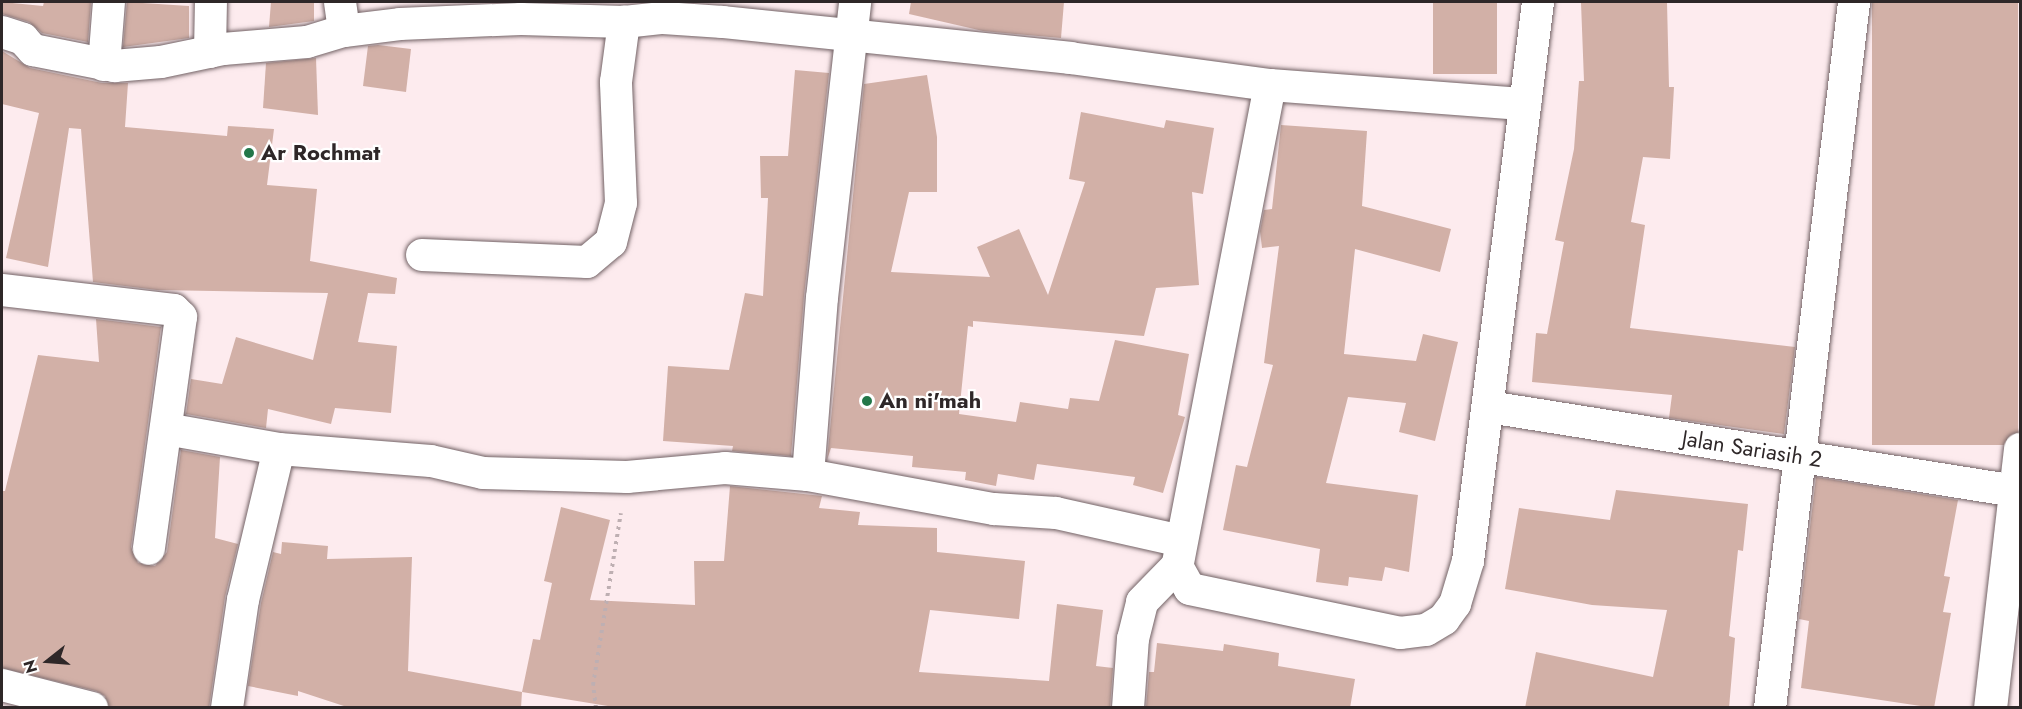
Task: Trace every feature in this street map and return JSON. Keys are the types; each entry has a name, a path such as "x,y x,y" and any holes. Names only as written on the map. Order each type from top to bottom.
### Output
{"street":[{"path":"104,65 109,2"},
{"path":"210,52 211,2"},
{"path":"808,475 822,298 854,35 855,2"},
{"path":"1179,553 1190,589 1400,633 1426,630 1444,619 1455,604 1468,561 1538,2"},
{"path":"1770,708 1798,456 1854,2"},
{"path":"2,32 23,39 33,50 104,65 161,62 210,52 308,42 342,16 465,19 523,10 624,21 663,18 723,22 1070,58 1270,85 1525,104"},
{"path":"422,255 587,262 610,242 621,203 616,82 624,21"},
{"path":"1128,708 1133,639 1142,602 1179,553 1270,85"},
{"path":"2,290 178,312 181,317 149,549"},
{"name":"Jalan Sariasih 2","path":"1489,407 2015,491"},
{"path":"166,429 279,449 431,460 483,473 627,477 725,468 808,475 994,509 1056,513 1179,553"},
{"path":"227,708 243,600 279,449"},
{"path":"1990,708 2015,538 2015,491 2020,449"},
{"path":"2,685 92,708"}],"path":[{"path":"596,708 593,685 627,477"}],"building":[{"path":"2,2 43,6 44,2 91,2 88,42 42,33 29,22 2,14"},
{"path":"127,2 189,6 189,38 123,47"},
{"path":"271,2 314,2 314,21 269,27"},
{"path":"911,2 1064,2 1061,38 983,31 909,14"},
{"path":"1433,2 1497,2 1497,74 1433,74"},
{"path":"1667,2 1669,87 1674,87 1670,159 1643,157 1631,222 1645,225 1630,328 1795,347 1784,434 1669,418 1672,395 1532,382 1536,333 1547,334 1564,242 1555,240 1574,149 1579,81 1584,81 1581,3"},
{"path":"1872,2 2018,2 2018,445 1872,445"},
{"path":"368,46 411,49 406,92 363,86"},
{"path":"2,51 30,68 102,83 128,83 125,127 227,136 228,126 274,129 267,185 317,189 310,261 397,278 395,294 368,293 358,342 397,346 391,413 335,408 331,424 268,409 266,428 186,414 191,379 222,384 236,337 313,360 328,293 157,290 93,282 81,129 69,128 48,267 6,258 39,113 2,104"},
{"path":"316,58 318,115 263,108 266,63"},
{"path":"795,70 829,73 804,296 791,456 732,451 733,446 663,441 668,366 729,370 745,293 763,296 768,198 761,198 760,156 788,156"},
{"path":"927,75 937,137 937,192 909,192 891,272 990,277 977,247 1019,229 1048,295 1085,182 1069,179 1081,112 1164,128 1166,120 1214,128 1203,194 1192,192 1199,285 1156,288 1144,336 973,321 973,327 968,326 959,414 1016,422 1020,402 1068,409 1070,398 1099,401 1115,340 1189,354 1178,415 1185,417 1163,493 1133,485 1135,477 1037,464 1034,480 998,474 996,486 965,480 966,472 912,467 913,456 831,448 827,460 864,84"},
{"path":"1281,125 1367,131 1362,206 1451,229 1440,272 1355,249 1344,354 1416,361 1423,334 1458,342 1435,441 1399,432 1406,403 1348,397 1326,483 1418,495 1409,572 1385,567 1382,581 1349,577 1348,586 1316,582 1320,549 1223,530 1236,465 1247,467 1273,365 1264,363 1279,246 1262,248 1260,231 1264,210 1272,209"},
{"path":"96,319 161,327 131,547 138,563 155,566 167,552 181,450 220,457 215,538 238,544 225,597 209,708 109,708 105,696 96,691 2,668 2,491 5,491 38,355 99,362"},
{"path":"1816,477 1958,500 1944,576 1950,577 1943,612 1951,613 1934,708 1801,688 1809,621 1799,619"},
{"path":"730,486 822,496 819,508 860,512 858,525 937,528 937,552 1025,561 1019,619 930,610 919,672 1049,681 1057,604 1103,610 1096,666 1113,668 1110,708 620,708 522,692 533,639 540,640 552,583 544,581 561,507 610,520 590,600 695,605 694,561 724,561"},
{"path":"1616,490 1748,504 1743,551 1738,550 1729,636 1735,638 1729,708 1525,708 1536,652 1653,677 1667,610 1592,605 1505,589 1519,508 1610,520"},
{"path":"282,542 328,546 327,559 412,557 408,671 522,692 521,708 350,708 298,691 298,696 248,686 261,603 273,552 281,554"},
{"path":"1157,643 1223,651 1224,644 1279,653 1278,666 1355,679 1350,708 1146,708 1149,672 1154,672"}],"place":[{"name":"Ar Rochmat","path":"249,153"},
{"name":"An ni'mah","path":"867,401"}]}
